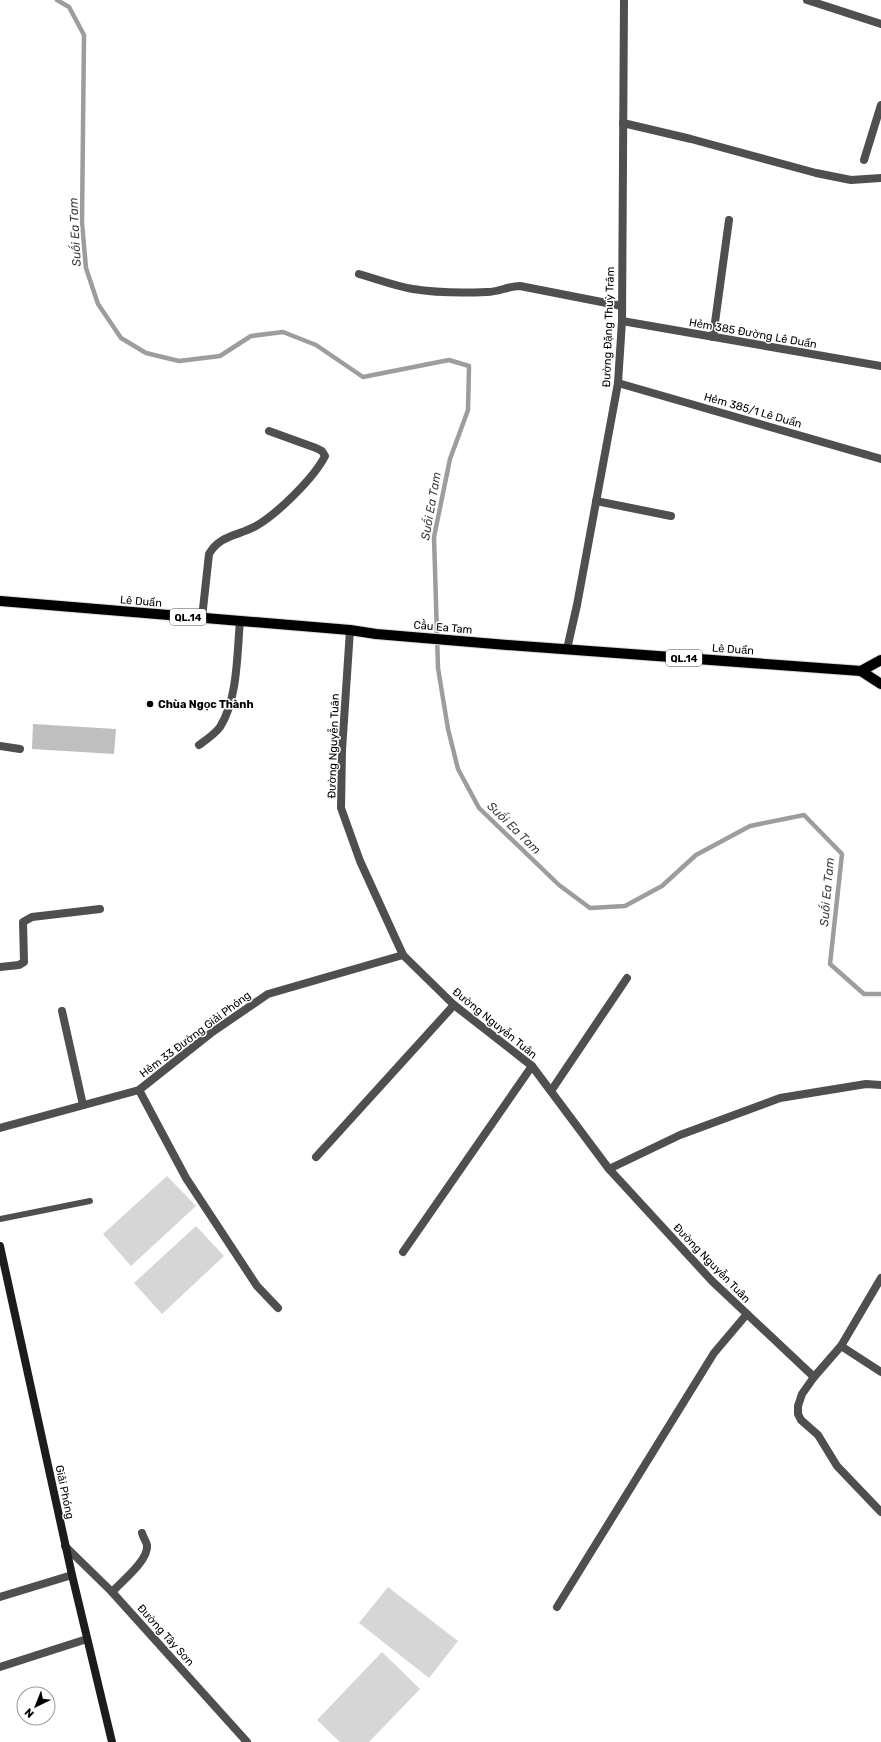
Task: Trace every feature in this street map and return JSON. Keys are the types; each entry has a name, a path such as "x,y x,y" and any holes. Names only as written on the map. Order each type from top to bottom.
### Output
{"main road":[{"name":"Lê Duẩn","path":"0,601 350,630 376,634"},
{"name":"Cầu Ea Tam","path":"376,634 507,645"},
{"name":"Lê Duẩn","path":"507,645 862,671"},
{"path":"881,660 862,671 881,684"}],"street":[{"name":"Đường Đặng Thuỳ Trâm","path":"567,649 578,605 618,383 622,321 624,0"},
{"path":"807,0 881,24"},
{"path":"864,160 881,105"},
{"path":"623,124 691,139 816,173 851,180 881,178"},
{"path":"713,337 729,220"},
{"path":"359,274 412,289 487,292 502,290 511,286 520,286 622,306"},
{"name":"Hẻm 385 Đường Lê Duẩn","path":"622,321 881,366"},
{"name":"Hẻm 385/1 Lê Duẩn","path":"618,383 881,459"},
{"path":"202,618 209,554 213,547 220,540 255,526 267,519 307,481 324,456 322,451 316,448 269,431"},
{"path":"596,501 671,516"},
{"path":"199,745 219,728 227,714 231,700 240,621"},
{"name":"Đường Nguyễn Tuân","path":"350,630 342,750 341,808 360,861 403,955 454,1005 532,1066 609,1169 712,1281 814,1377"},
{"path":"0,746 20,749"},
{"path":"0,967 19,965 24,962 23,922 26,919 100,909"},
{"name":"Hẻm 33 Đường Giải Phóng","path":"0,1128 139,1090 211,1033 268,994 403,955"},
{"path":"551,1091 627,978"},
{"path":"316,1157 454,1005"},
{"path":"62,1011 83,1105"},
{"path":"403,1252 532,1066"},
{"path":"609,1169 680,1135 780,1098 866,1084 881,1085"},
{"path":"139,1090 186,1178 257,1286 278,1308"},
{"name":"Giải Phóng","path":"0,1246 72,1575 112,1742"},
{"path":"881,1278 841,1346 814,1377 802,1394 798,1406 798,1414 801,1420 818,1435 837,1466 881,1512"},
{"path":"557,1608 714,1354 747,1314"},
{"path":"841,1346 881,1372"},
{"path":"112,1592 143,1559 147,1544 142,1533"},
{"name":"Đường Tây Sơn","path":"66,1546 112,1592 247,1742"},
{"path":"0,1597 72,1575"},
{"path":"0,1667 87,1639"}],"lane":[{"path":"0,1219 90,1201"}],"shaded area":[{"path":"167,1176 196,1206 131,1266 103,1234"},
{"path":"196,1226 224,1256 162,1314 134,1283"},
{"path":"388,1587 458,1641 429,1678 359,1623"},
{"path":"382,1652 420,1689 369,1742 340,1742 317,1720"}],"building":[{"path":"33,724 116,729 114,754 32,749"}],"waterway":[{"name":"Suối Ea Tam","path":"57,0 69,7 84,35 82,223 86,268 98,304 121,338 146,353 179,361 220,356 251,336 283,332 316,345 363,377 449,360 469,366 468,410 450,459 434,537 438,668 448,729 458,769 479,808 559,885 590,908 625,906 662,886 696,855 750,826 804,815 842,854 830,964 864,994 881,994"}],"place":[{"name":"Chùa Ngọc Thành","path":"150,704"}]}
